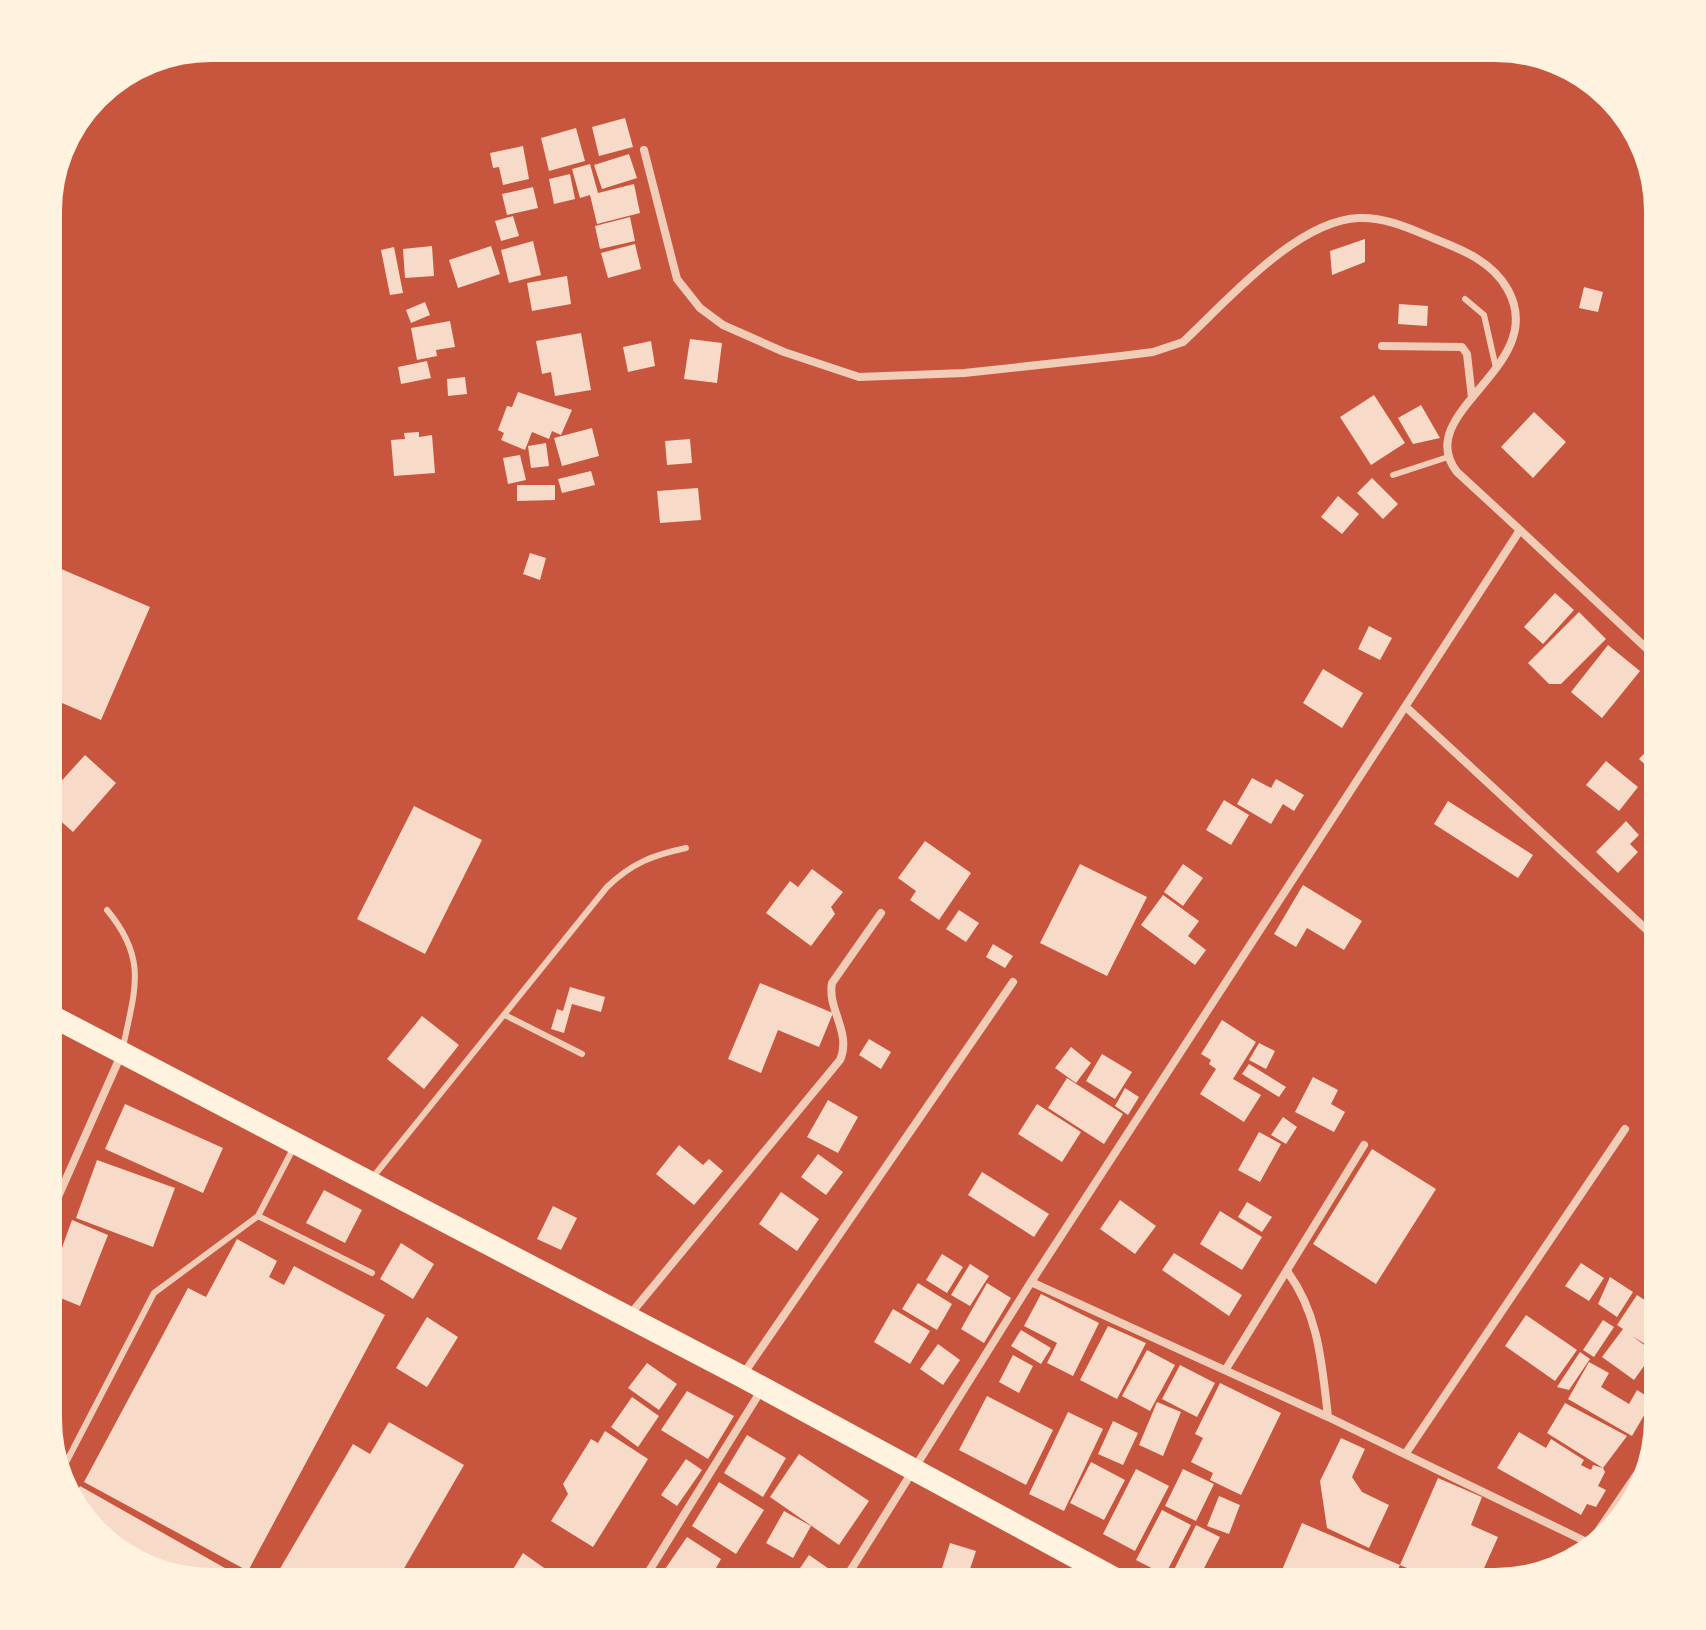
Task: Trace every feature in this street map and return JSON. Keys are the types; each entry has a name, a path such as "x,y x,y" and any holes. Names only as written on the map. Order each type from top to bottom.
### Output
{"highway":[{"path":"60,1021 741,1376 1099,1570"}],"street":[{"path":"644,150 677,279 686,293 723,325 848,375 964,373 1137,355 1170,348 1183,342 1289,247 1313,232 1355,218 1384,220 1407,227 1491,268 1510,293 1514,314 1509,349 1497,372 1455,418 1449,432 1448,457 1457,472 1646,648"},
{"path":"1382,346 1462,347 1467,354 1472,398"},
{"path":"851,1570 1031,1282 1520,530"},
{"path":"1406,707 1646,929"},
{"path":"628,1318 840,1060 843,1042 831,996 832,983 881,913"},
{"path":"741,1376 1013,982"},
{"path":"60,1192 121,1054"},
{"path":"1406,1453 1625,1129"},
{"path":"1226,1369 1364,1145"},
{"path":"1287,1271 1308,1302 1328,1417"},
{"path":"1031,1282 1406,1453 1585,1541"},
{"path":"650,1570 762,1388"},
{"path":"1612,1514 1628,1491"}],"lane":[{"path":"1465,299 1484,315 1497,372"},
{"path":"1393,475 1448,457"},
{"path":"368,1183 607,887 627,868 651,856 686,848"},
{"path":"107,910 125,931 135,956 130,1012 121,1054"},
{"path":"505,1015 582,1054"},
{"path":"66,1462 154,1293 258,1216 295,1144"},
{"path":"258,1216 372,1273"}],"building":[{"path":"625,118 633,147 599,156 592,127"},
{"path":"576,128 585,161 549,171 541,138"},
{"path":"523,146 529,179 503,185 499,167 493,168 490,153"},
{"path":"629,154 637,178 602,189 594,165"},
{"path":"590,164 598,193 634,184 640,213 597,224 590,195 580,198 572,169"},
{"path":"570,174 575,199 554,204 549,179"},
{"path":"533,187 538,208 507,215 502,194"},
{"path":"513,216 519,236 501,241 495,221"},
{"path":"630,217 635,241 600,249 595,226"},
{"path":"1365,239 1365,262 1332,275 1330,251"},
{"path":"533,241 541,275 509,283 501,250"},
{"path":"635,244 641,269 608,278 601,253"},
{"path":"432,246 434,276 405,278 403,249"},
{"path":"491,246 500,274 458,288 449,260"},
{"path":"394,247 403,293 390,295 381,250"},
{"path":"567,276 571,304 532,311 527,283"},
{"path":"1584,287 1603,292 1598,312 1579,308"},
{"path":"425,302 430,315 411,323 406,310"},
{"path":"1399,304 1428,306 1427,326 1398,324"},
{"path":"450,321 455,347 436,350 437,356 417,360 411,328"},
{"path":"581,333 591,390 555,396 551,372 542,374 536,341"},
{"path":"690,339 722,343 717,383 684,379"},
{"path":"651,341 655,366 628,372 623,347"},
{"path":"427,361 431,378 401,384 398,367"},
{"path":"465,377 467,394 448,396 447,379"},
{"path":"518,392 572,410 561,435 552,431 549,439 532,432 525,450 501,440 504,433 498,430 507,406 512,407"},
{"path":"1374,395 1405,443 1371,465 1340,417"},
{"path":"1421,405 1440,438 1413,444 1398,418"},
{"path":"1534,412 1566,442 1533,478 1501,447"},
{"path":"592,428 599,456 562,466 554,438"},
{"path":"419,432 419,437 432,435 435,473 394,476 391,440 405,439 404,433"},
{"path":"690,439 692,463 667,465 665,441"},
{"path":"546,443 549,466 531,468 528,446"},
{"path":"520,455 526,480 508,484 503,458"},
{"path":"591,471 595,485 562,493 558,479"},
{"path":"1372,478 1398,504 1383,519 1357,493"},
{"path":"517,485 555,485 555,500 517,501"},
{"path":"698,488 701,520 660,523 657,491"},
{"path":"1338,496 1359,514 1342,534 1321,517"},
{"path":"530,553 546,558 540,580 523,574"},
{"path":"60,568 150,607 101,720 60,702"},
{"path":"1555,593 1574,610 1543,644 1524,627"},
{"path":"1579,612 1606,639 1561,684 1549,684 1528,663"},
{"path":"1369,626 1392,638 1380,660 1358,649"},
{"path":"1608,645 1640,671 1602,718 1571,692"},
{"path":"1323,669 1363,693 1342,728 1303,703"},
{"path":"1646,752 1646,766 1639,759"},
{"path":"85,755 116,783 73,832 60,820 60,783"},
{"path":"1606,761 1638,787 1619,811 1586,785"},
{"path":"1252,778 1271,788 1276,779 1304,795 1294,811 1283,804 1271,824 1237,804"},
{"path":"1224,800 1249,815 1231,845 1206,830"},
{"path":"1448,801 1533,855 1518,878 1434,824"},
{"path":"414,806 482,840 425,954 357,919"},
{"path":"1626,821 1639,835 1630,844 1638,852 1618,873 1596,852"},
{"path":"925,841 971,873 939,920 910,900 916,891 898,878"},
{"path":"1080,864 1147,897 1107,976 1040,943"},
{"path":"1183,864 1203,878 1183,906 1164,892"},
{"path":"812,869 843,892 831,907 835,914 811,946 766,913 790,881 798,887"},
{"path":"1303,885 1362,921 1344,950 1307,928 1296,947 1274,934"},
{"path":"1163,895 1199,921 1188,936 1206,950 1195,965 1141,925"},
{"path":"959,910 979,923 966,942 946,929"},
{"path":"993,944 1013,956 1005,968 986,957"},
{"path":"760,983 833,1013 819,1047 778,1030 761,1073 728,1059"},
{"path":"570,987 605,997 601,1012 572,1004 564,1033 551,1029 557,1009 563,1011"},
{"path":"422,1016 459,1045 424,1089 387,1059"},
{"path":"1222,1020 1256,1042 1233,1079 1261,1095 1244,1122 1200,1094 1216,1069 1209,1064 1211,1060 1201,1054"},
{"path":"869,1039 891,1052 881,1069 859,1055"},
{"path":"1259,1043 1275,1051 1266,1069 1249,1060"},
{"path":"1071,1047 1091,1063 1076,1083 1055,1068"},
{"path":"1102,1054 1132,1072 1115,1099 1086,1081"},
{"path":"1249,1064 1286,1087 1279,1097 1242,1074"},
{"path":"1313,1077 1338,1090 1331,1104 1345,1112 1334,1132 1295,1112"},
{"path":"1067,1078 1123,1114 1104,1144 1048,1108"},
{"path":"1125,1088 1139,1097 1128,1115 1115,1106"},
{"path":"828,1100 858,1117 838,1153 807,1137"},
{"path":"125,1104 223,1148 203,1193 105,1149"},
{"path":"1037,1104 1081,1132 1062,1162 1018,1134"},
{"path":"1283,1117 1297,1127 1286,1144 1271,1135"},
{"path":"1259,1132 1281,1144 1260,1182 1238,1170"},
{"path":"679,1145 703,1165 709,1159 723,1171 694,1205 656,1174"},
{"path":"1372,1149 1436,1189 1376,1284 1313,1244"},
{"path":"818,1154 843,1172 826,1195 801,1177"},
{"path":"97,1160 175,1188 153,1247 76,1218"},
{"path":"982,1172 1049,1214 1034,1237 968,1195"},
{"path":"324,1190 362,1210 345,1243 306,1223"},
{"path":"781,1192 819,1219 797,1251 759,1224"},
{"path":"1120,1200 1156,1226 1135,1254 1100,1229"},
{"path":"1247,1202 1272,1217 1262,1232 1238,1217"},
{"path":"553,1206 577,1218 561,1250 537,1239"},
{"path":"1220,1211 1262,1237 1242,1270 1200,1244"},
{"path":"72,1220 108,1235 80,1306 60,1298 60,1253"},
{"path":"237,1239 277,1261 269,1277 284,1285 294,1266 385,1315 249,1570 84,1482 188,1288 206,1297"},
{"path":"401,1243 434,1264 413,1299 380,1279"},
{"path":"1174,1253 1242,1295 1229,1316 1162,1270"},
{"path":"942,1254 963,1267 947,1293 926,1280"},
{"path":"1581,1263 1604,1278 1589,1301 1565,1286"},
{"path":"970,1264 989,1276 970,1306 951,1295"},
{"path":"1610,1277 1633,1292 1617,1317 1598,1304"},
{"path":"918,1283 952,1304 937,1330 902,1309"},
{"path":"987,1283 1011,1298 984,1343 961,1329"},
{"path":"1041,1294 1099,1323 1073,1376 1047,1363 1057,1343 1024,1326"},
{"path":"1637,1295 1646,1301 1646,1345 1632,1336 1646,1346 1646,1363 1634,1380 1602,1357 1623,1329 1617,1325"},
{"path":"893,1309 930,1331 910,1364 874,1342"},
{"path":"1526,1315 1577,1350 1555,1381 1505,1346"},
{"path":"427,1317 458,1337 427,1387 396,1368"},
{"path":"1603,1320 1614,1327 1594,1357 1583,1350"},
{"path":"1108,1326 1146,1343 1117,1399 1080,1380"},
{"path":"1021,1330 1051,1348 1041,1364 1011,1346"},
{"path":"938,1344 960,1360 943,1385 920,1369"},
{"path":"1147,1350 1175,1365 1150,1411 1122,1396"},
{"path":"1580,1352 1590,1359 1569,1390 1557,1387"},
{"path":"1013,1355 1033,1366 1019,1393 999,1382"},
{"path":"1589,1362 1609,1373 1601,1387 1629,1404 1637,1390 1646,1396 1646,1412 1632,1436 1568,1399"},
{"path":"647,1363 677,1384 659,1410 628,1388"},
{"path":"1180,1365 1215,1383 1197,1417 1162,1399"},
{"path":"1220,1383 1281,1413 1241,1495 1210,1480 1213,1473 1191,1462 1203,1438 1195,1434"},
{"path":"687,1391 734,1416 708,1459 661,1430"},
{"path":"987,1396 1053,1430 1026,1485 959,1450"},
{"path":"632,1397 659,1416 638,1447 611,1427"},
{"path":"1157,1402 1181,1412 1163,1456 1139,1445"},
{"path":"1565,1403 1627,1436 1603,1468 1547,1433"},
{"path":"1068,1412 1103,1429 1064,1511 1029,1494"},
{"path":"1113,1421 1138,1433 1123,1465 1098,1454"},
{"path":"389,1422 464,1465 403,1570 279,1570 353,1444 370,1454"},
{"path":"605,1431 648,1459 593,1547 551,1521 568,1494 563,1484 591,1439 598,1443"},
{"path":"1519,1432 1546,1448 1551,1439 1584,1460 1581,1465 1591,1470 1593,1465 1603,1468 1605,1472 1598,1486 1606,1490 1596,1507 1587,1504 1581,1515 1497,1468"},
{"path":"747,1435 786,1458 763,1497 724,1473"},
{"path":"1341,1438 1365,1449 1352,1477 1362,1492 1389,1505 1369,1548 1327,1528 1320,1481"},
{"path":"799,1454 869,1501 839,1545 770,1497"},
{"path":"686,1459 702,1470 677,1506 661,1495"},
{"path":"1091,1462 1125,1480 1104,1520 1070,1503"},
{"path":"1136,1469 1169,1486 1135,1551 1103,1534"},
{"path":"1183,1469 1214,1484 1196,1521 1165,1506"},
{"path":"1438,1478 1482,1497 1471,1525 1498,1537 1483,1570 1412,1570 1400,1565"},
{"path":"719,1482 764,1510 736,1554 692,1526"},
{"path":"80,1486 228,1570 201,1570 153,1559 111,1533 91,1511 78,1490"},
{"path":"1219,1496 1240,1505 1229,1534 1207,1526"},
{"path":"1162,1510 1191,1525 1168,1570 1155,1570 1136,1560"},
{"path":"784,1511 811,1526 793,1558 766,1543"},
{"path":"1302,1523 1400,1565 1398,1570 1282,1570"},
{"path":"1196,1525 1220,1537 1203,1570 1174,1570"},
{"path":"687,1537 721,1559 715,1570 664,1570"},
{"path":"950,1543 976,1551 970,1570 941,1570"},
{"path":"523,1553 547,1570 513,1570"},
{"path":"809,1555 831,1570 799,1570"}]}
